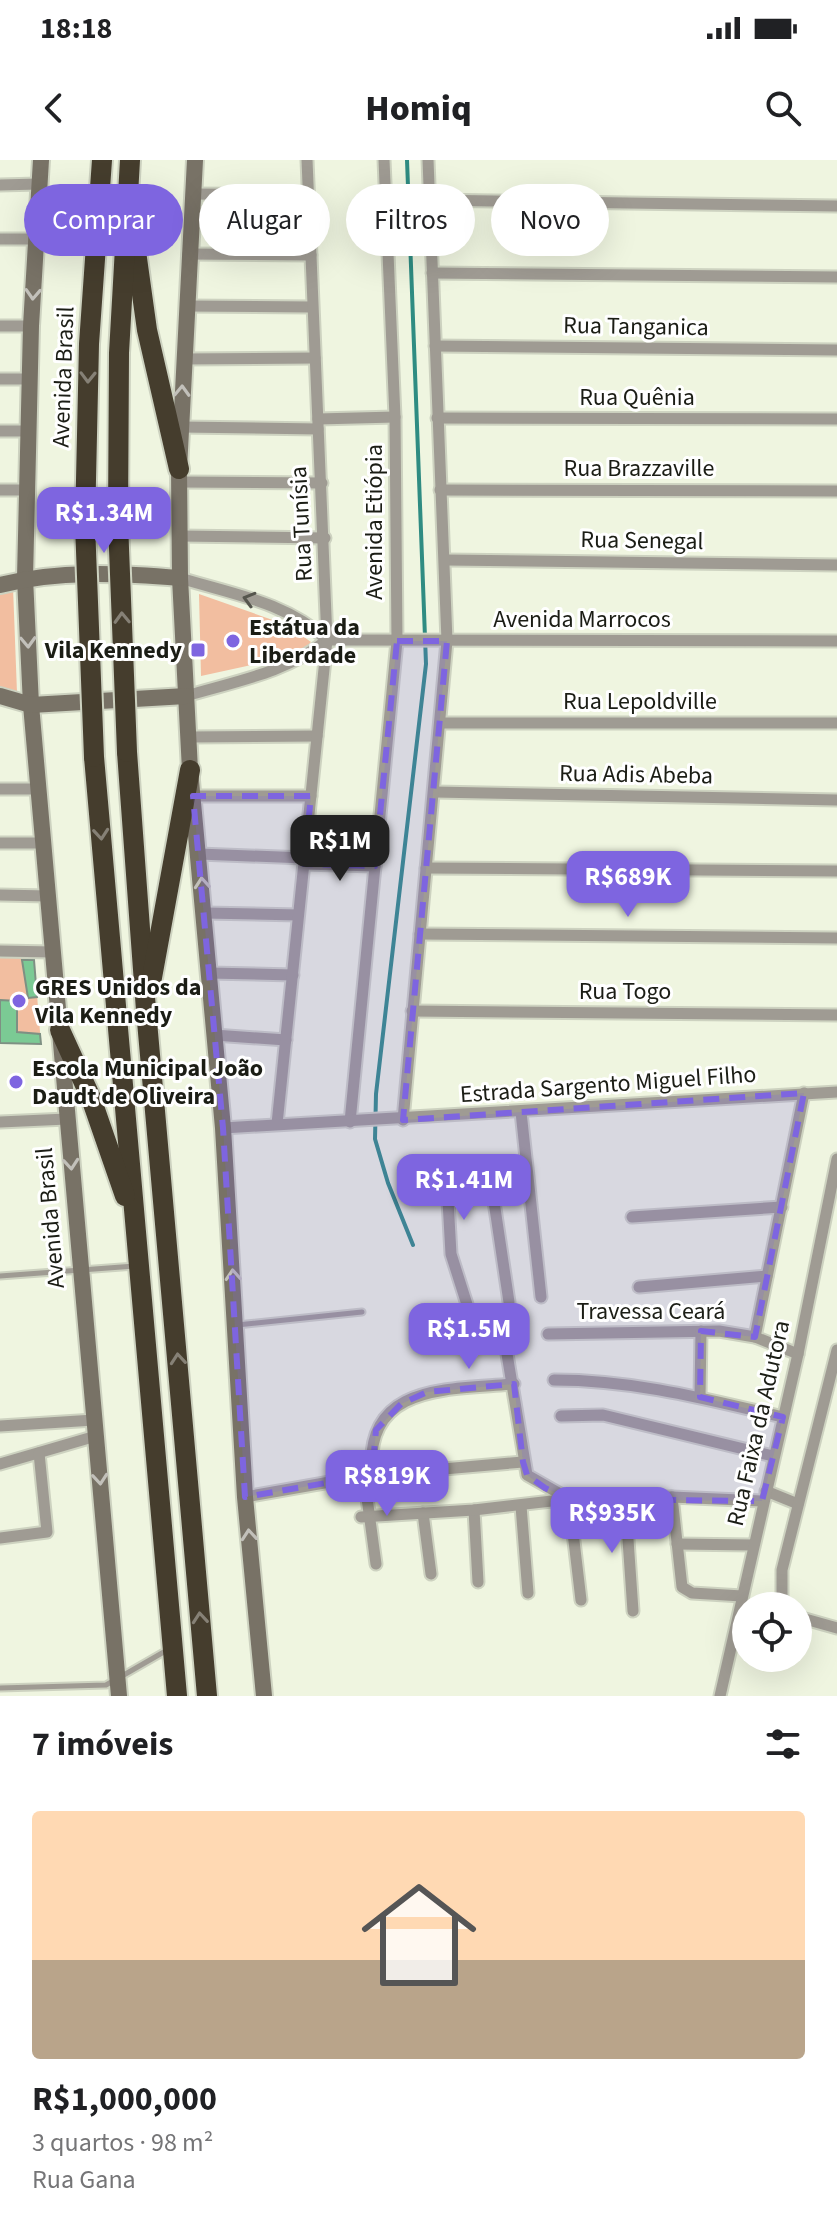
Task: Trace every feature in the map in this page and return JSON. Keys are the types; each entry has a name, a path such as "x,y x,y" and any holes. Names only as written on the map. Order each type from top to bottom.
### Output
{"highway":[{"name":"Avenida Brasil","path":"102,160 89,344 85,525 94,757 177,1696"},
{"path":"127,184 130,160"},
{"path":"124,256 119,353 118,523 127,752 146,1010 207,1696"},
{"path":"137,256 147,330 179,475"},
{"path":"146,1010 190,770"},
{"path":"60,1030 91,1098 137,1230"}],"street":[{"name":"Avenida Brasil","path":"38,184 41,160"},
{"path":"195,160 183,359 179,475 180,578 190,770 223,1128 245,1497 264,1696"},
{"name":"Rua Tunísia","path":"307,160 308,184"},
{"name":"Avenida Etiópia","path":"350,1122 401,641 384,160"},
{"path":"428,160 429,184"},
{"path":"0,185 24,184"},
{"path":"192,194 199,194"},
{"path":"475,201 837,206"},
{"path":"0,239 24,239"},
{"path":"188,254 199,254"},
{"name":"Avenida Brasil","path":"35,256 25,578 31,705 117,1690"},
{"name":"Rua Tunísia","path":"277,1124 327,640 311,256"},
{"path":"403,1120 442,723 446,560 440,490 431,256"},
{"path":"432,273 837,277"},
{"path":"186,306 312,307"},
{"path":"0,326 31,326"},
{"name":"Rua Tanganica","path":"435,346 837,350"},
{"path":"183,359 315,358"},
{"path":"0,379 30,379"},
{"path":"181,427 318,424 395,417"},
{"name":"Rua Quênia","path":"437,418 837,419"},
{"path":"0,431 29,431"},
{"path":"179,475 322,483"},
{"path":"0,490 28,490"},
{"name":"Rua Brazzaville","path":"440,490 837,491"},
{"path":"180,536 325,538"},
{"name":"Rua Senegal","path":"446,560 837,565"},
{"path":"0,585 25,578 137,574 180,578 280,608 305,619 327,640 304,658 281,669 186,696 31,705 0,696"},
{"name":"Avenida Marrocos","path":"327,640 837,641"},
{"name":"Rua Lepoldville","path":"442,723 837,723"},
{"path":"189,737 317,736"},
{"path":"0,789 38,789"},
{"name":"Rua Adis Abeba","path":"435,792 837,800"},
{"path":"193,796 311,796"},
{"path":"0,843 43,843"},
{"path":"199,854 375,866"},
{"path":"426,868 837,871"},
{"path":"0,895 48,896"},
{"path":"205,913 298,915"},
{"path":"420,934 837,938"},
{"path":"0,951 53,952"},
{"path":"209,973 293,975"},
{"name":"Rua Togo","path":"412,1011 837,1015"},
{"path":"214,1035 286,1040"},
{"name":"Estrada Sargento Miguel Filho","path":"350,1122 837,1092"},
{"path":"755,1337 804,1093"},
{"path":"521,1112 541,1297"},
{"path":"0,1122 67,1119"},
{"path":"223,1128 350,1122"},
{"name":"Rua Faixa da Adutora","path":"743,1592 798,1354 837,1159"},
{"path":"471,1317 451,1254 446,1189 454,1180 527,1172"},
{"path":"490,1175 509,1302"},
{"path":"632,1217 782,1207"},
{"path":"639,1287 767,1276"},
{"path":"700,1397 701,1331"},
{"name":"Travessa Ceará","path":"548,1334 701,1331 755,1337 798,1354"},
{"path":"782,1592 782,1570 837,1350"},
{"path":"507,1354 527,1475 535,1483 569,1499"},
{"path":"554,1380 624,1382 783,1417"},
{"path":"376,1564 365,1516 370,1452 382,1420 401,1404 427,1392 514,1384"},
{"path":"825,1397 837,1408"},
{"path":"561,1416 603,1415 773,1456"},
{"path":"0,1426 95,1428"},
{"path":"0,1464 39,1453 95,1428"},
{"path":"0,1538 45,1534 47,1525 39,1453"},
{"path":"245,1497 368,1476 523,1462"},
{"path":"365,1516 625,1497 764,1496 798,1504"},
{"path":"625,1497 633,1611"},
{"path":"672,1497 682,1587 704,1595 732,1596"},
{"path":"569,1499 581,1600"},
{"path":"521,1506 528,1593"},
{"path":"474,1510 478,1582"},
{"path":"423,1513 431,1574"},
{"path":"677,1544 753,1545"},
{"path":"812,1621 837,1628"},
{"name":"Rua Faixa da Adutora","path":"720,1696 732,1641"}],"lane":[{"path":"0,1276 140,1265"},
{"path":"236,1325 362,1312"},
{"path":"0,1688 68,1686 117,1690 173,1646"},
{"path":"64,1696 68,1686"}],"highlighted area":[{"path":"397,641 447,641 403,1120 804,1093 755,1337 701,1331 700,1397 783,1417 762,1501 569,1499 545,1488 527,1475 523,1462 514,1384 427,1392 401,1404 376,1430 372,1475 245,1497 223,1128 193,796 311,796 304,864 375,866"}],"shaded area":[{"path":"13,587 17,693 0,688 0,591"},
{"path":"199,594 287,625 311,642 298,655 201,676"},
{"name":"GRES Unidos da Vila Kennedy","path":"0,958 34,958 41,1044 0,1043"}],"building":[{"path":"22,960 34,960 37,997 28,998"},
{"path":"0,1000 17,1001 17,1032 40,1034 41,1044 0,1043"}],"waterway":[{"path":"407,160 426,664 376,1094 375,1139 388,1183 413,1245"}],"place":[{"name":"Estátua da Liberdade","path":"233,641"},
{"name":"Vila Kennedy","path":"198,650"},
{"name":"GRES Unidos da Vila Kennedy","path":"19,1001"},
{"name":"Escola Municipal João Daudt de Oliveira","path":"16,1082"}]}
